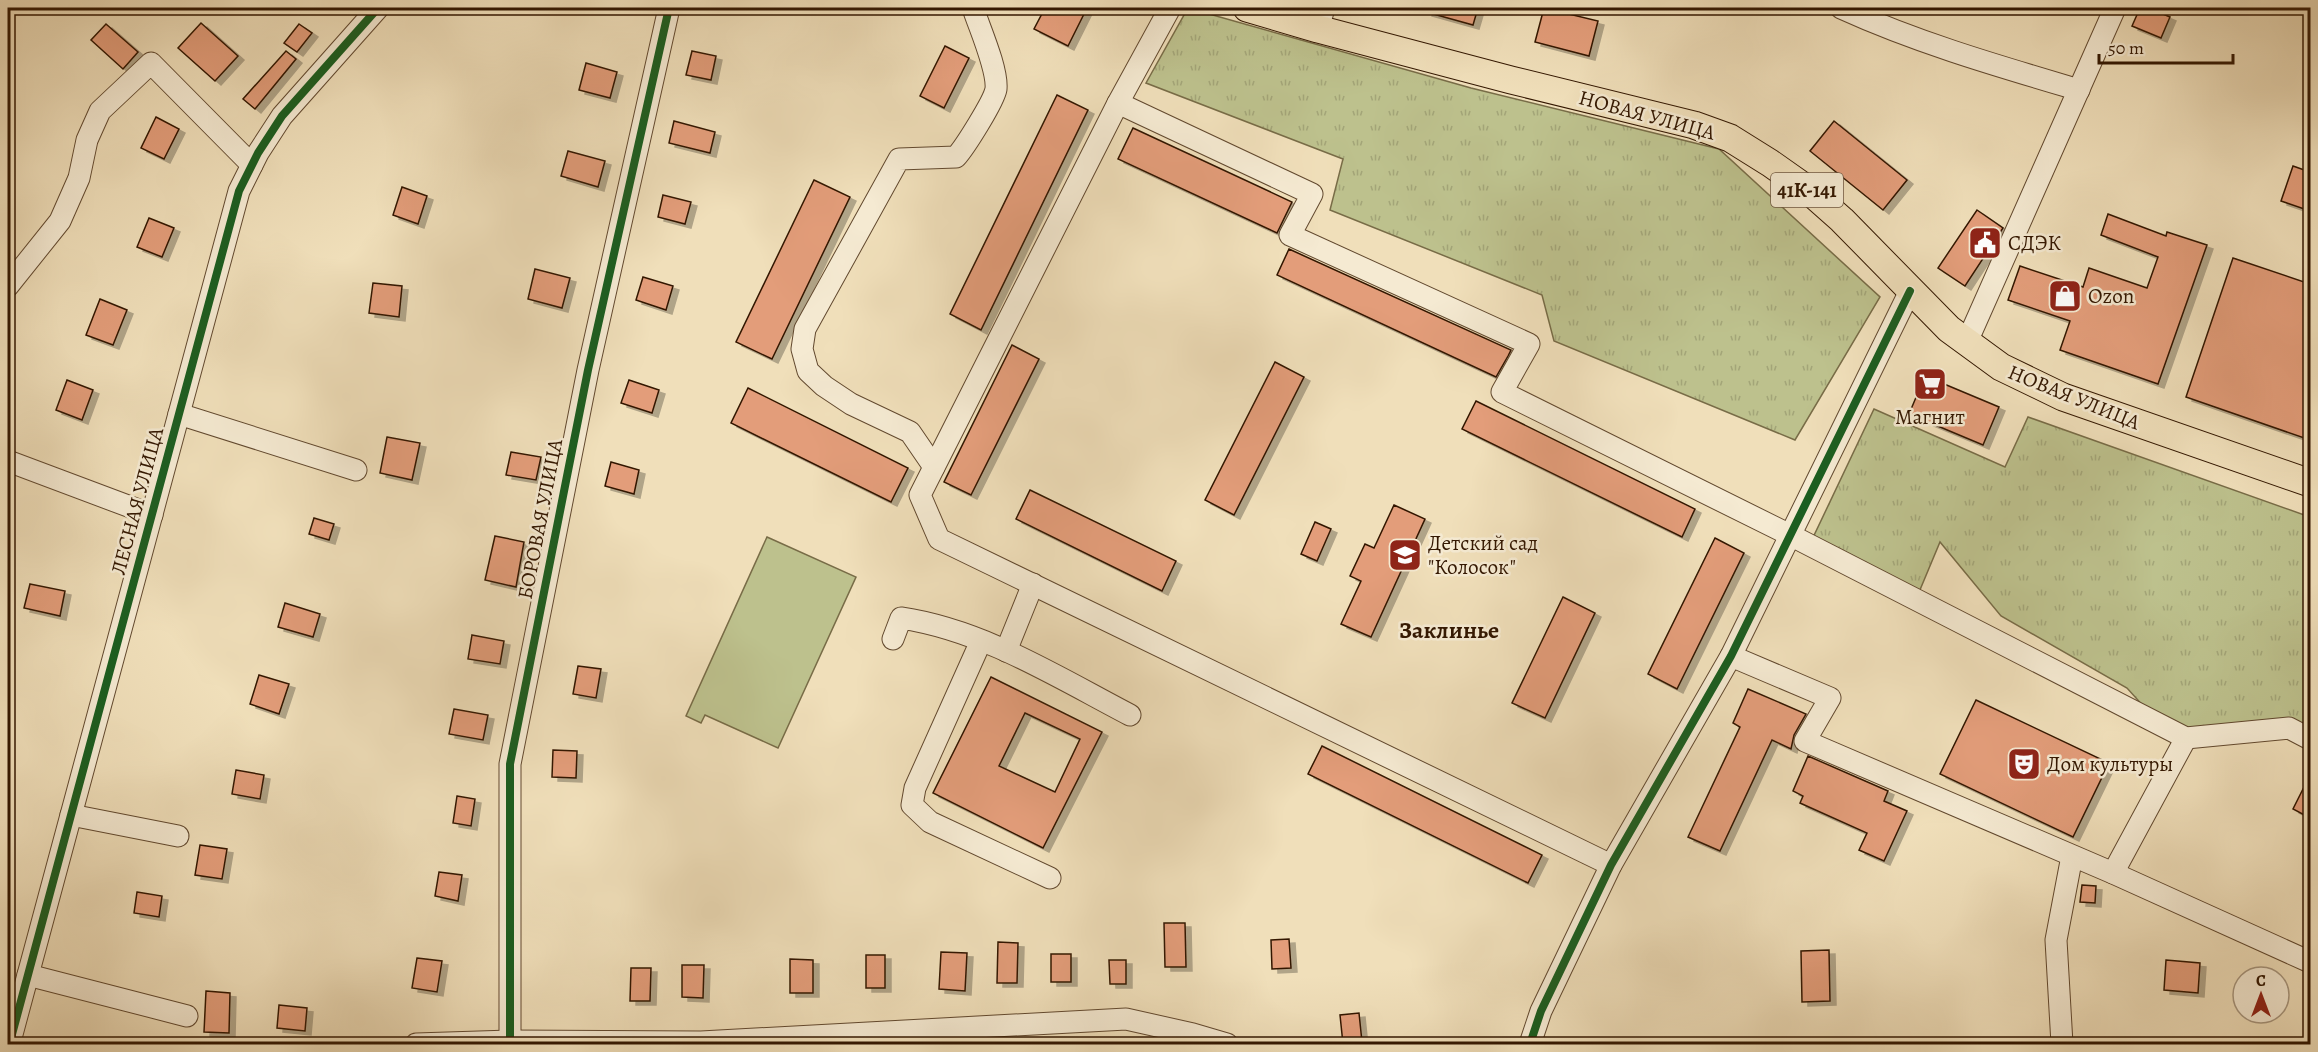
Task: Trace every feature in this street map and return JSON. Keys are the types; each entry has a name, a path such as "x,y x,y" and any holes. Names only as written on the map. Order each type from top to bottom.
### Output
{"main road":[{"name":"НОВАЯ УЛИЦА","path":"1247,8 1321,18 1511,80 1694,125 1730,138 1807,189 1842,220 1910,291 1966,344 2001,367 2063,396 2310,483"}],"street":[{"name":"ЛЕСНАЯ УЛИЦА","path":"11,1044 240,191 252,165 282,116 378,8"},
{"name":"БОРОВАЯ УЛИЦА","path":"510,1043 510,764 588,369 669,8"},
{"path":"934,467 910,432 851,404 808,371 802,349 805,328 899,159 956,157 967,146 991,99 996,89 992,65 973,8"},
{"path":"1170,8 1118,103 920,495 939,539 1611,865"},
{"path":"1841,8 1884,27 1946,49 2079,90"},
{"path":"1966,344 2115,8"},
{"path":"8,286 60,220 79,178 87,140 100,111 151,63 252,165"},
{"path":"1118,103 1312,194 1290,235 1529,344 1502,392 1790,535 2186,738 2289,728 2310,739"},
{"path":"1530,1044 1541,1011 1611,865 1731,656 1910,291"},
{"path":"179,414 356,470"},
{"path":"8,461 152,515"},
{"path":"1006,651 1033,584"},
{"path":"893,639 901,618 930,622 1006,651 1130,715"},
{"path":"981,641 915,788 912,804 930,822 1050,878"},
{"path":"1731,656 1830,698 1805,741 2113,873 2310,962"},
{"path":"2113,873 2186,738"},
{"path":"71,816 178,836"},
{"path":"2062,1044 2056,940 2072,856"},
{"path":"28,975 187,1016"},
{"path":"416,1044 700,1042 1126,1019 1227,1044"}],"green space":[{"path":"1188,8 1471,88 1719,149 1880,297 1795,440 1554,341 1542,295 1330,210 1343,159 1146,83"},
{"path":"1874,409 2005,467 2028,417 2310,517 2310,731 2165,730 2127,688 2001,616 1940,542 1917,597 1809,546"},
{"path":"767,537 856,577 778,748 705,715 701,723 686,716"}],"building":[{"path":"1045,8 1087,8 1068,46 1034,29"},
{"path":"1427,8 1478,8 1473,25 1426,12"},
{"path":"1544,8 1598,21 1589,56 1535,42"},
{"path":"2140,8 2149,8 2170,17 2161,38 2132,26"},
{"path":"201,23 238,56 215,81 178,48"},
{"path":"106,24 138,52 123,69 91,40"},
{"path":"299,24 312,33 297,52 284,43"},
{"path":"945,46 969,58 944,108 920,96"},
{"path":"286,51 296,59 255,109 243,99"},
{"path":"692,51 716,56 711,80 686,75"},
{"path":"586,63 617,72 610,98 579,90"},
{"path":"1057,95 1088,110 981,330 950,314"},
{"path":"156,117 179,129 164,159 141,148"},
{"path":"674,121 715,132 710,153 669,143"},
{"path":"1834,121 1907,180 1883,210 1810,151"},
{"path":"1133,128 1292,202 1277,233 1118,159"},
{"path":"568,151 605,161 598,187 561,176"},
{"path":"2293,166 2310,172 2310,211 2281,201"},
{"path":"814,180 850,197 772,359 736,342"},
{"path":"402,187 427,196 418,224 393,215"},
{"path":"663,195 691,202 685,224 658,217"},
{"path":"1977,210 2003,228 1965,286 1938,268"},
{"path":"2108,214 2166,236 2167,232 2207,245 2158,384 2060,350 2070,321 2008,300 2020,266 2083,287 2089,268 2147,288 2158,257 2101,235"},
{"path":"149,218 174,228 162,257 137,247"},
{"path":"1289,249 1511,350 1496,377 1277,275"},
{"path":"2233,258 2310,284 2310,440 2186,397"},
{"path":"535,269 570,278 562,308 528,299"},
{"path":"643,277 673,286 666,310 636,300"},
{"path":"373,283 402,286 399,317 369,313"},
{"path":"100,299 127,310 113,345 86,335"},
{"path":"1012,345 1039,359 971,495 944,482"},
{"path":"1275,362 1304,377 1234,515 1205,500"},
{"path":"1925,376 1999,407 1983,445 1909,414"},
{"path":"67,380 93,390 82,420 56,410"},
{"path":"629,380 659,390 652,413 621,403"},
{"path":"748,388 908,468 891,502 731,423"},
{"path":"1476,401 1695,509 1682,537 1462,429"},
{"path":"387,437 420,443 412,480 380,473"},
{"path":"511,452 541,457 536,480 506,475"},
{"path":"611,462 639,470 634,494 605,486"},
{"path":"1030,490 1176,561 1162,591 1016,519"},
{"path":"1394,505 1425,519 1371,637 1341,624 1361,581 1350,576 1365,544 1374,548"},
{"path":"314,518 334,524 329,540 309,534"},
{"path":"1315,522 1331,529 1317,561 1301,554"},
{"path":"495,536 524,542 516,587 485,580"},
{"path":"1715,538 1744,553 1677,689 1648,674"},
{"path":"30,584 65,591 60,616 24,608"},
{"path":"1563,597 1595,613 1545,718 1512,703"},
{"path":"285,603 320,614 313,637 278,627"},
{"path":"472,635 504,641 500,664 468,659"},
{"path":"578,666 601,669 596,698 573,694"},
{"path":"259,675 289,684 279,714 250,704"},
{"path":"991,677 1102,732 1043,848 933,793","holes":["1025,713 1080,739 1055,792 999,766"]},
{"path":"1748,689 1806,714 1794,735 1791,749 1772,740 1720,851 1688,837 1740,727 1733,723"},
{"path":"1976,700 2109,763 2073,837 1940,774"},
{"path":"454,709 488,715 483,740 449,734"},
{"path":"1322,746 1542,855 1528,883 1308,774"},
{"path":"553,750 577,751 576,778 552,777"},
{"path":"1808,756 1888,791 1884,801 1907,811 1884,861 1859,850 1867,833 1800,803 1803,796 1793,791"},
{"path":"236,770 264,775 260,799 232,794"},
{"path":"2310,775 2310,818 2293,809"},
{"path":"457,796 475,799 471,826 453,823"},
{"path":"200,845 227,849 222,879 195,875"},
{"path":"439,872 462,875 458,901 435,896"},
{"path":"2082,885 2096,886 2095,903 2080,902"},
{"path":"137,892 162,896 159,917 134,913"},
{"path":"1164,923 1185,923 1186,967 1165,967"},
{"path":"1289,939 1291,968 1272,969 1271,940"},
{"path":"998,942 1018,943 1017,983 997,983"},
{"path":"1829,950 1830,1001 1802,1002 1801,951"},
{"path":"941,952 967,953 965,991 939,989"},
{"path":"1051,954 1071,954 1071,982 1051,982"},
{"path":"866,955 885,955 885,988 866,988"},
{"path":"417,958 442,961 437,992 412,988"},
{"path":"790,959 813,960 813,993 790,993"},
{"path":"1109,960 1126,960 1126,984 1110,984"},
{"path":"2166,960 2200,963 2198,993 2164,990"},
{"path":"682,965 704,965 703,998 682,997"},
{"path":"631,968 651,968 650,1001 630,1001"},
{"path":"206,991 230,993 229,1033 204,1032"},
{"path":"279,1005 307,1008 305,1031 277,1028"},
{"path":"1359,1013 1362,1042 1343,1044 1340,1015"}],"cycle path":[{"path":"11,1044 239,191 258,153 282,116 378,8"},
{"path":"510,1044 510,764 588,370 669,8"},
{"path":"1530,1044 1541,1011 1611,865 1731,656 1910,291"}],"place":[{"name":"СДЭК","path":"1985,243"},
{"name":"Ozon","path":"2065,296"},
{"name":"Магнит","path":"1930,384"},
{"name":"Детский сад \"Колосок\"","path":"1405,555"},
{"name":"Дом культуры","path":"2024,764"}],"district":[{"name":"Заклинье","path":"1449,630"}]}
